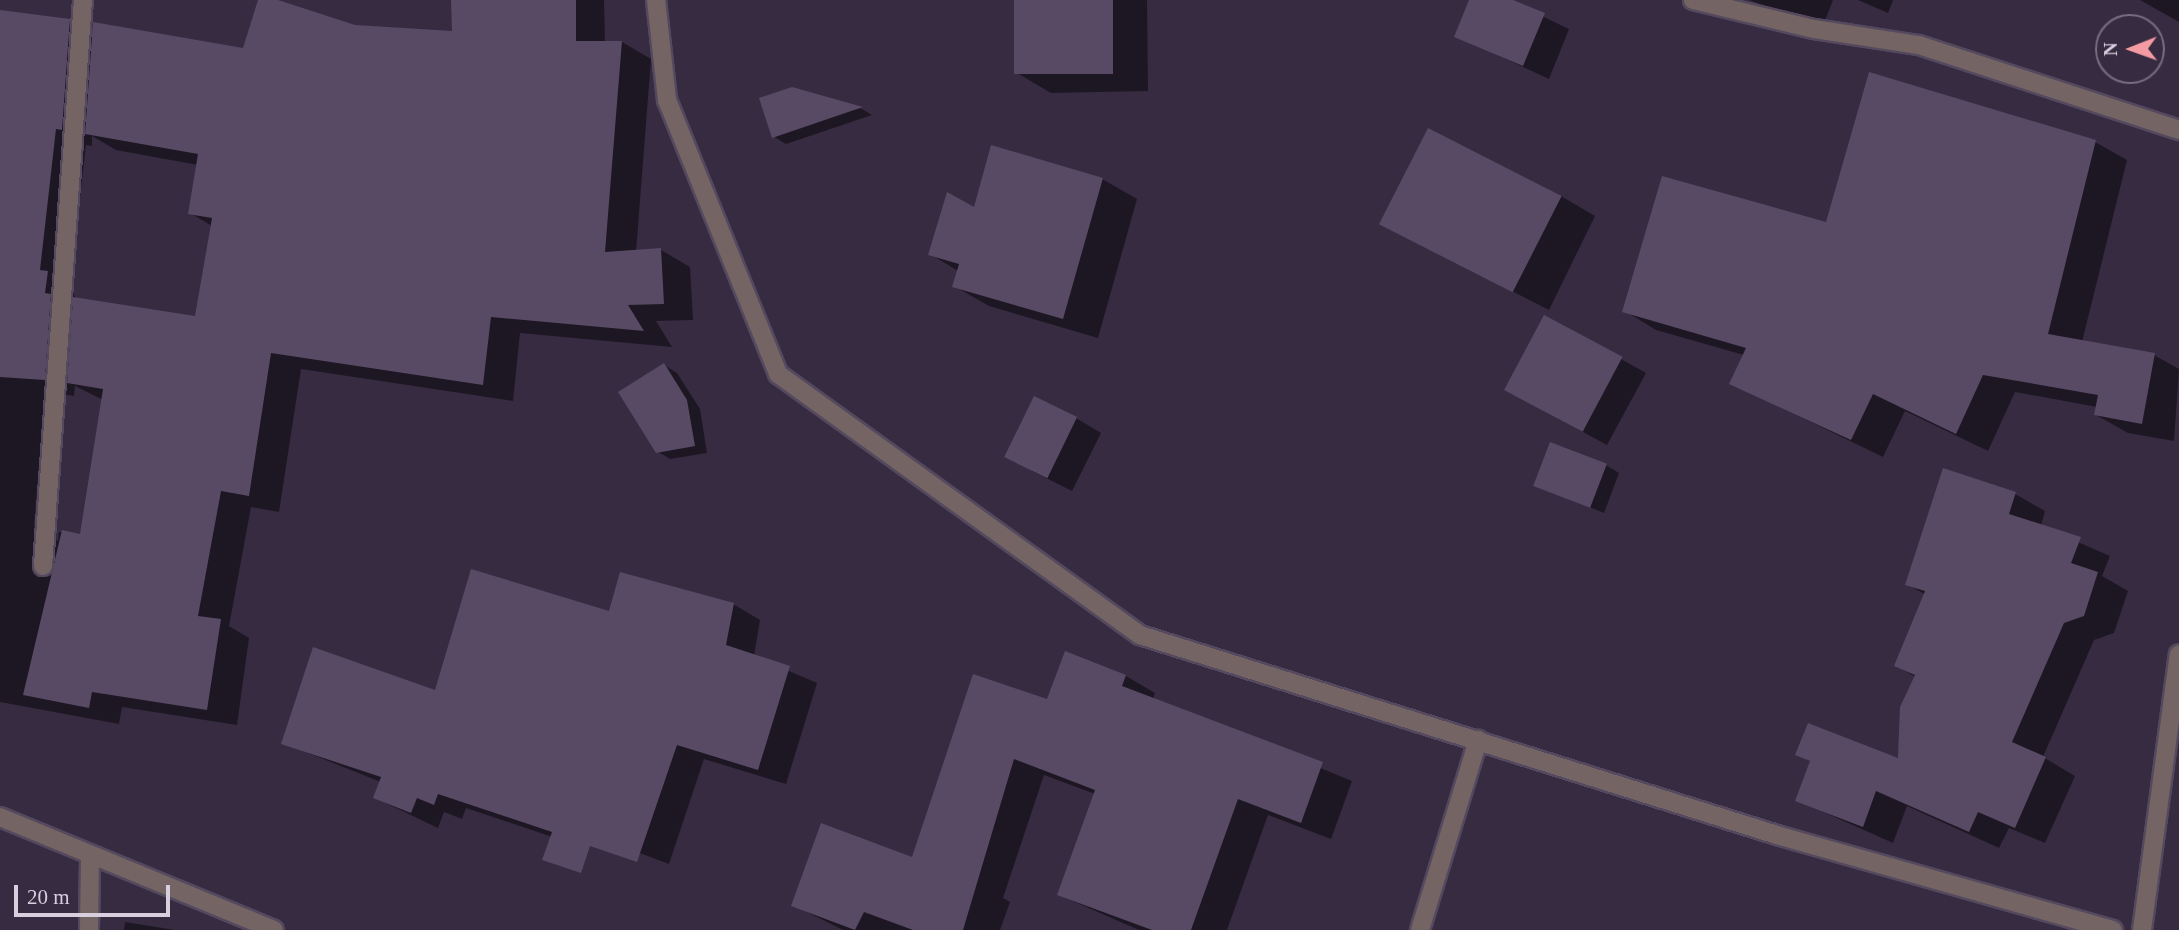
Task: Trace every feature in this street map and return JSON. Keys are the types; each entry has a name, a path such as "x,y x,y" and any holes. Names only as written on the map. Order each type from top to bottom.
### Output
{"street":[{"path":"43,566 83,0"},
{"path":"656,0 667,100 778,374 1140,635 1777,835 2113,930"},
{"path":"1693,0 1814,29 1919,45 2179,130"},
{"path":"2142,930 2179,654"},
{"path":"1420,930 1478,740"},
{"path":"0,817 90,858 171,884 274,930"},
{"path":"89,930 90,858"}],"building":[{"path":"258,0 278,0 355,25 452,31 451,0 576,0 576,41 622,41 605,252 661,248 664,304 628,305 644,331 491,317 483,385 271,353 249,496 221,491 198,616 221,619 207,710 92,692 89,708 23,695 62,530 80,534 103,389 67,383 73,297 195,316 212,218 188,214 198,154 85,134 93,22 243,48"},
{"path":"1014,0 1113,0 1113,74 1014,74"},
{"path":"1469,0 1513,0 1545,13 1523,66 1454,37"},
{"path":"0,10 70,19 62,130 56,129 40,270 48,271 45,293 51,294 45,380 0,377"},
{"path":"1869,72 2096,140 2048,334 2155,353 2142,424 2094,415 2098,395 1983,375 1956,434 1873,394 1851,440 1729,384 1746,348 1622,312 1662,176 1826,222"},
{"path":"792,87 863,107 772,138 759,98"},
{"path":"1428,128 1562,196 1513,292 1379,224"},
{"path":"991,145 1103,178 1063,319 952,287 959,264 928,255 947,192 974,207"},
{"path":"1544,315 1623,357 1583,432 1504,390"},
{"path":"664,363 687,400 695,446 656,453 618,392"},
{"path":"1034,396 1077,417 1047,478 1004,457"},
{"path":"1550,442 1607,464 1590,508 1533,486"},
{"path":"1943,468 2016,492 2009,514 2081,537 2071,563 2098,572 2084,616 2064,623 2012,742 2046,757 2015,828 1978,812 1969,832 1876,791 1863,827 1795,801 1810,761 1795,755 1808,723 1898,758 1900,707 1915,675 1894,666 1925,591 1905,585"},
{"path":"471,569 609,611 620,572 734,603 726,645 790,666 758,770 677,745 637,862 590,846 581,873 542,860 552,832 438,794 434,805 417,798 411,813 373,798 381,777 281,744 313,647 435,690"},
{"path":"1065,651 1126,675 1122,686 1323,762 1301,823 1238,799 1191,930 1152,930 1057,895 1095,790 1014,759 963,930 913,930 864,912 855,930 791,906 821,823 912,857 973,674 1047,699"}]}
